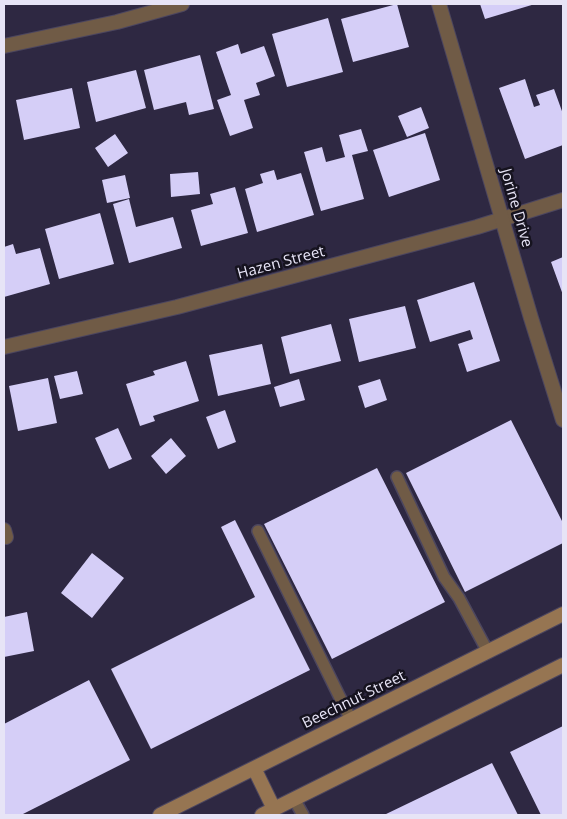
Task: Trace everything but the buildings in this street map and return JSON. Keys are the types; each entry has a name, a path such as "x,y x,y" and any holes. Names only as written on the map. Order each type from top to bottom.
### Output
{"main road":[{"name":"Beechnut Street","path":"160,815 563,614"},
{"path":"254,768 268,812 563,665"}],"street":[{"path":"4,46 117,22 182,4"},
{"name":"Jorine Drive","path":"439,4 563,420"},
{"name":"Hazen Street","path":"4,347 177,307 502,220 563,200"}],"lane":[{"path":"397,477 444,578 459,598 488,652"},
{"path":"258,531 351,720"},
{"path":"294,799 303,815"}]}
